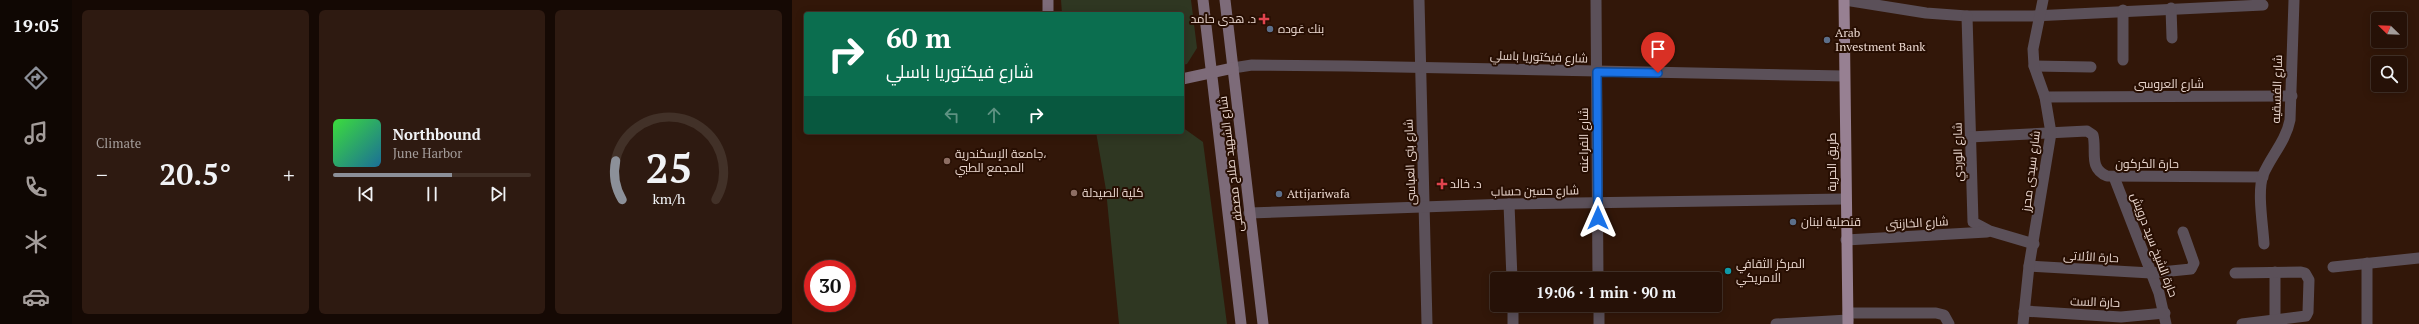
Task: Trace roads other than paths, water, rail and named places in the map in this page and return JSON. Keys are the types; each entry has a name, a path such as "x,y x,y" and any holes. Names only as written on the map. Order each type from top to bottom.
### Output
{"main road":[{"path":"1044,0 1048,0 1048,12"},
{"name":"شارع الشهيد صلاح مصطفى","path":"1203,0 1241,324"},
{"name":"شارع الشهيد صلاح مصطفى","path":"1225,0 1263,324"},
{"name":"طريق الحرية","path":"1844,0 1845,199 1848,319"},
{"path":"1184,79 1232,68"}],"street":[{"name":"شارع بنى العباسى","path":"1419,0 1427,324"},
{"name":"شارع الفراعنه","path":"1596,0 1598,272"},
{"path":"1844,0 1926,14 1967,16 2040,15 2123,10 2138,5 2171,8 2222,3 2263,5"},
{"name":"شارع سيدى محرز","path":"2023,324 2029,266 2034,244 2051,133 2045,96 2034,66 2033,49 2043,0"},
{"name":"شارع الفسقيه","path":"2264,244 2261,188 2263,176 2288,131 2292,96 2291,49 2294,0"},
{"path":"2171,8 2172,38"},
{"path":"2123,10 2123,60"},
{"name":"شارع الوردي","path":"1967,16 1973,222 1990,232 2034,244"},
{"name":"شارع فيكتوريا باسلي","path":"1232,68 1271,65 1844,76"},
{"path":"2034,66 2091,67"},
{"name":"شارع العروسى","path":"2045,96 2292,96"},
{"name":"حارة الكركون","path":"1970,137 2086,131 2093,135 2095,143 2094,165 2102,174 2114,177 2263,176"},
{"name":"حارة الشيخ سيد درويش","path":"2114,177 2151,273 2165,319"},
{"name":"شارع حسين حساب","path":"1249,213 1509,204 1845,199"},
{"path":"1509,204 1512,272"},
{"name":"شارع الخازنتى","path":"1846,240 1990,232"},
{"name":"حارة الألاتى","path":"2029,266 2151,273 2192,268 2194,262 2183,232"},
{"path":"2333,267 2419,258"},
{"path":"2367,264 2367,324"},
{"path":"2275,272 2275,319"},
{"path":"2235,273 2301,272 2305,273 2309,280 2308,312 2303,317 2275,319 2242,324"},
{"name":"حارة الست","path":"2024,311 2081,320 2121,317 2165,319"},
{"path":"1513,312 1513,324"},
{"path":"1599,312 1599,324"},
{"path":"1776,324 1936,313 1944,315 1949,324"}],"place":[{"name":"د. هدى حامد","path":"1264,19"},
{"name":"بنك عَوده","path":"1270,29"},
{"name":"Arab Investment Bank","path":"1827,40"},
{"name":"جامعة الإسكندرية، المجمع الطبي","path":"947,161"},
{"name":"د. خالد","path":"1442,184"},
{"name":"كلية الصيدلة","path":"1074,193"},
{"name":"Attijariwafa","path":"1279,194"},
{"name":"قنصلية لبنان","path":"1793,222"},
{"name":"المركز الثقافي الامريكي","path":"1728,271"}]}
